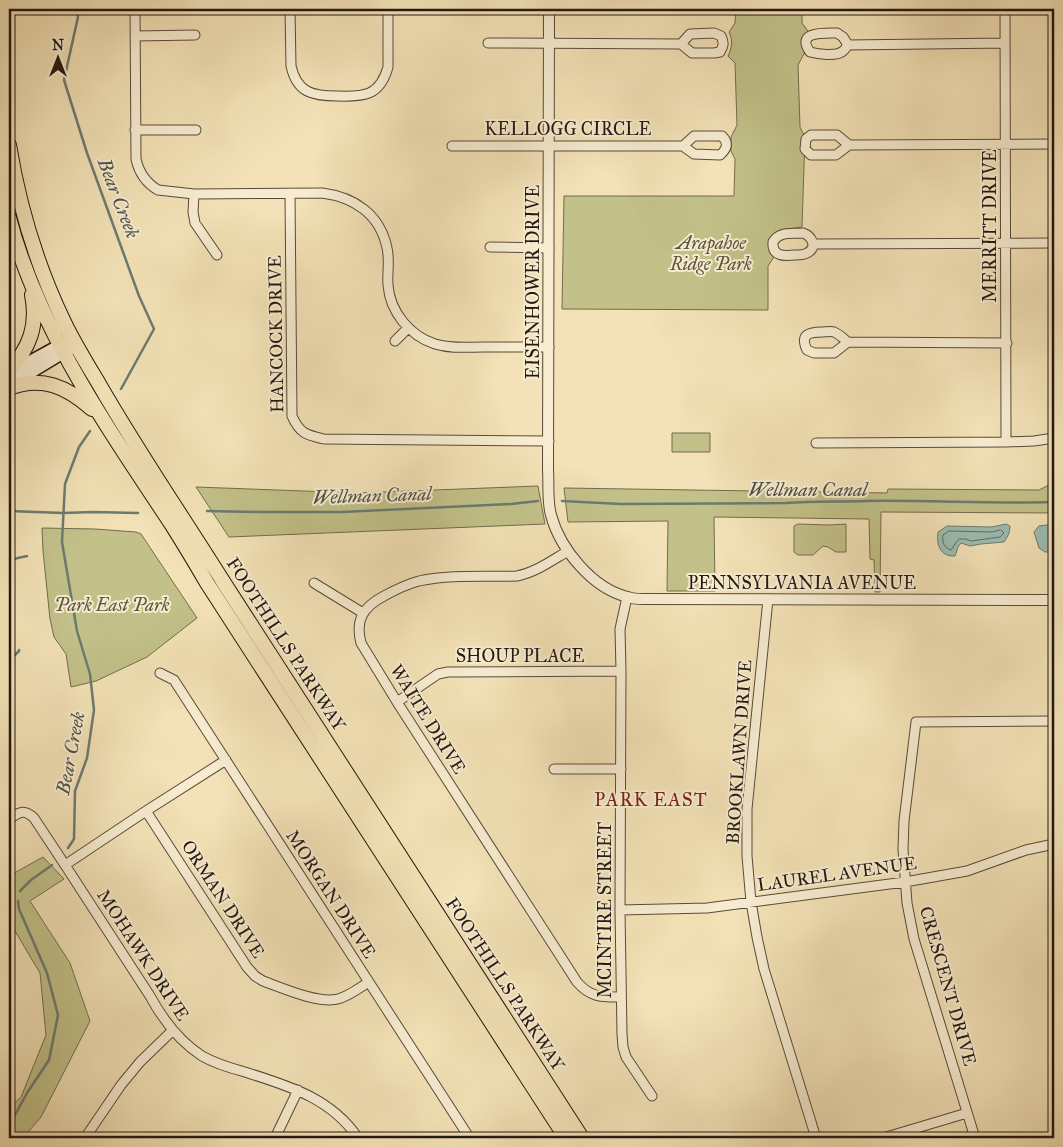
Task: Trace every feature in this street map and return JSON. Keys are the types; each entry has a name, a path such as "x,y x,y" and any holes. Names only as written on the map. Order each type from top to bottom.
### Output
{"highway":[{"name":"FOOTHILLS PARKWAY","path":"9,145 20,199 34,249 54,299 75,343 137,448 582,1138"},
{"name":"FOOTHILLS PARKWAY","path":"9,218 28,274 62,349 89,397 566,1138"},
{"path":"9,372 28,345 33,328 34,310 28,274"},
{"path":"9,387 36,382 60,387 77,397 93,410 114,438"}],"main road":[{"path":"9,372 62,349 71,348 75,343"},
{"path":"9,387 62,349"}],"street":[{"path":"135,9 136,159 138,169 145,180 158,190 194,194 322,193 343,197 355,202 366,210 383,235 389,260 388,287 391,300 398,316 408,328 424,339 453,348 549,346"},
{"path":"290,9 290,66 297,82 312,94 321,96 363,96 381,84 386,76 388,67 388,9"},
{"name":"EISENHOWER DRIVE","path":"549,9 548,469 550,509 554,526 568,551"},
{"name":"MERRITT DRIVE","path":"1005,9 1006,442"},
{"path":"135,36 195,35"},
{"path":"488,43 681,44"},
{"path":"848,45 1005,43"},
{"path":"135,130 196,130"},
{"path":"849,146 1054,144"},
{"name":"KELLOGG CIRCLE","path":"452,146 683,146"},
{"name":"HANCOCK DRIVE","path":"290,193 292,416 295,424 304,434 324,440 549,441"},
{"path":"194,194 193,212 195,223 217,255"},
{"path":"813,244 1054,243"},
{"path":"490,247 549,248"},
{"path":"395,342 408,328"},
{"path":"848,342 1007,343"},
{"path":"816,443 1006,442 1054,438"},
{"path":"314,583 363,613 376,600 418,581 442,577 516,576 528,573 568,551"},
{"name":"PENNSYLVANIA AVENUE","path":"568,551 579,566 605,587 627,597 643,599 1054,600"},
{"name":"MCINTIRE STREET","path":"627,597 620,629 620,910 623,1047 626,1058 652,1096"},
{"name":"BROOKLAWN DRIVE","path":"768,599 748,809 747,856 751,902 764,968 816,1138"},
{"name":"WAITE DRIVE","path":"363,613 358,634 361,643 577,982 590,994 599,997 621,997"},
{"name":"SHOUP PLACE","path":"397,702 438,674 448,672 621,671"},
{"name":"MORGAN DRIVE","path":"160,673 174,680 469,1138"},
{"name":"CRESCENT DRIVE","path":"975,1138 914,939 904,882 904,821 916,722 1054,721"},
{"path":"65,865 226,760"},
{"path":"554,769 621,769"},
{"name":"ORMAN DRIVE","path":"146,811 247,967 255,976 263,981 326,1000 346,996 369,982"},
{"name":"MOHAWK DRIVE","path":"9,820 19,812 25,812 34,818 150,996 159,1013 182,1041 218,1064 298,1090 323,1104 343,1120 358,1138"},
{"name":"LAUREL AVENUE","path":"620,910 707,908 904,882 967,871 1026,850 1054,844"},
{"path":"85,1138 121,1085 140,1062 172,1030"},
{"path":"275,1138 298,1090"},
{"path":"883,1138 967,1113"}],"green space":[{"name":"Arapahoe Ridge Park","path":"736,9 802,9 802,23 808,31 803,40 805,52 798,65 800,127 805,137 802,227 780,230 771,237 769,248 774,257 768,266 768,310 562,309 564,196 734,196 735,159 731,151 731,137 737,125 735,63 728,56 731,44 729,32 735,23"},
{"path":"672,433 710,433 710,452 672,452"},
{"path":"1049,485 1054,485 1054,513 881,512 880,592 875,592 874,560 870,559 869,519 714,517 715,591 667,591 668,521 568,522 564,488 887,493 888,489 1039,490"},
{"path":"538,486 545,524 229,537 196,487 358,493"},
{"path":"798,524 846,524 846,552 836,552 823,546 813,555 798,555 794,552 794,526"},
{"name":"Park East Park","path":"42,528 95,529 141,534 197,618 147,657 96,681 71,687 66,654 54,637 50,619"},
{"path":"43,857 64,879 30,901 70,963 90,1021 41,1117 23,1138 9,1138 9,1108 21,1097 46,1035 40,973 9,921 9,876"}],"water":[{"path":"1006,524 1010,528 1004,542 970,546 961,543 955,556 950,556 940,549 938,532 947,526 992,527"},
{"path":"1054,524 1054,552 1045,552 1039,548 1034,532 1039,526"}],"waterway":[{"name":"Bear Creek","path":"76,9 78,17 64,80 87,153 139,296 154,329 121,389"},
{"name":"Bear Creek","path":"68,848 74,839 75,791 87,758 94,710 90,674 77,631 62,542 65,484 79,447 90,431"},
{"name":"Wellman Canal","path":"207,511 342,512 538,501"},
{"name":"Wellman Canal","path":"562,501 621,504 890,501 1054,502"},
{"name":"Wellman Canal","path":"9,511 138,513"},
{"path":"9,560 27,556"},
{"path":"13,675 10,670 10,660 19,650"},
{"name":"Bear Creek","path":"20,891 31,880 52,865"},
{"name":"Bear Creek","path":"9,1126 27,1093 49,1060 58,1015 47,973 19,909 18,901"}],"district":[{"name":"PARK EAST","path":"651,799"}]}
